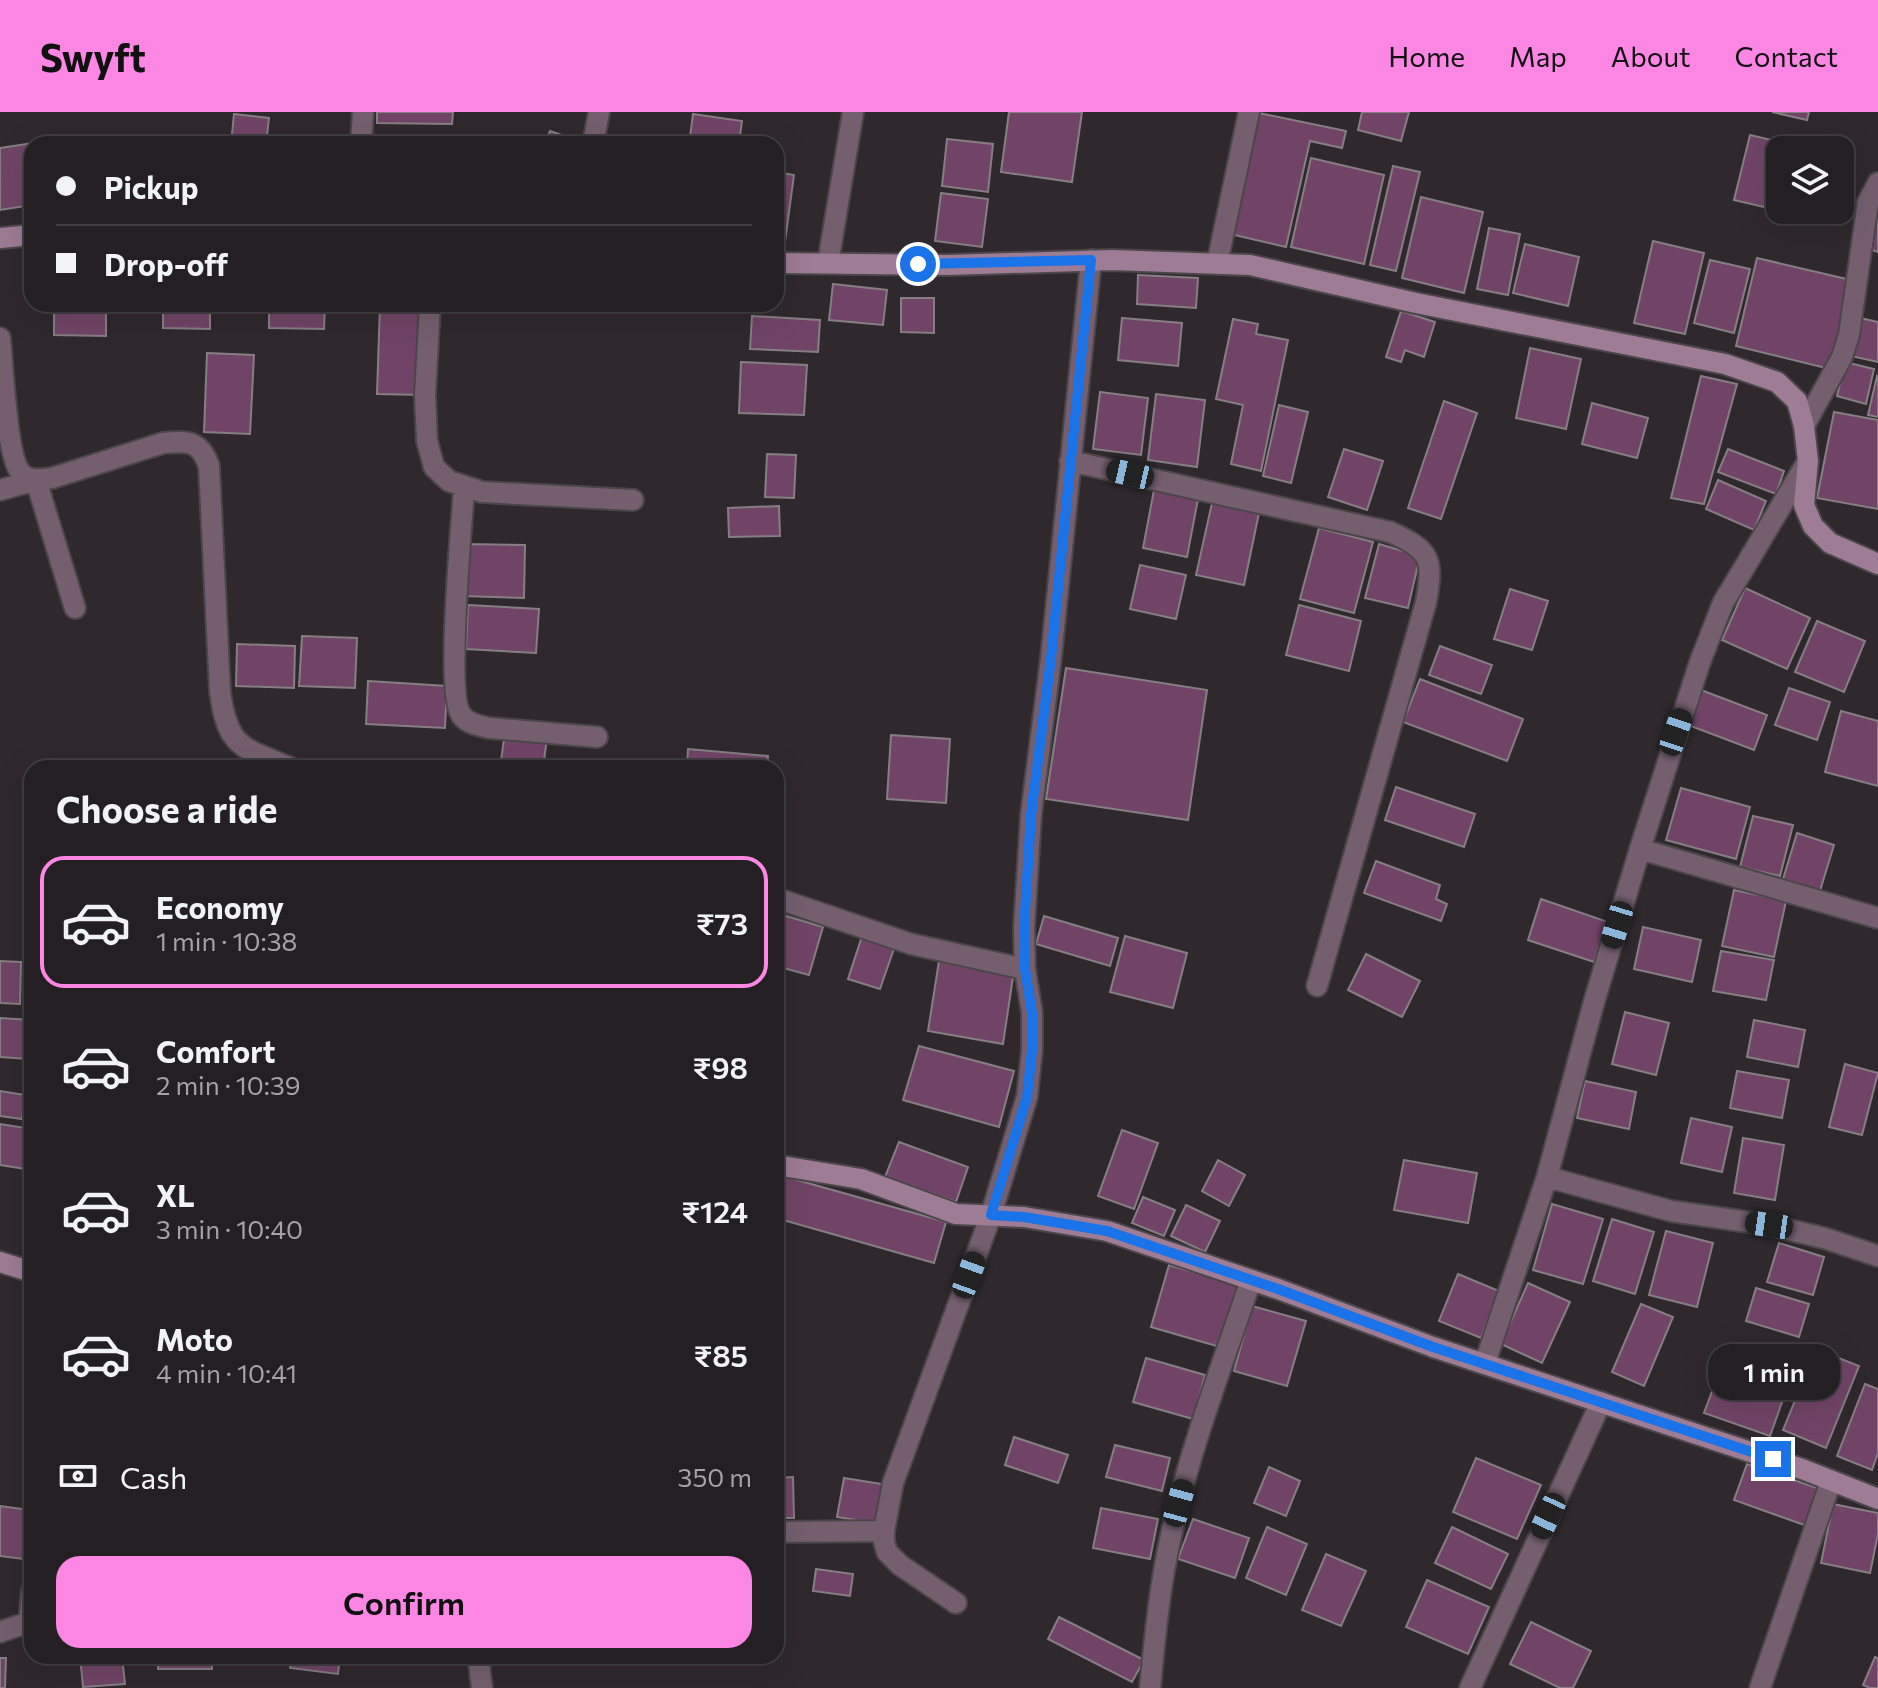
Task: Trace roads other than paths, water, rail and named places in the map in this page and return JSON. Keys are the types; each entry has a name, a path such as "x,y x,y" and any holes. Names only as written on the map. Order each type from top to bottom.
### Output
{"street":[{"path":"362,136 363,112"},
{"path":"594,136 599,112"},
{"path":"828,263 853,112"},
{"path":"1217,264 1249,112"},
{"path":"1804,426 1842,357 1849,335 1868,202 1878,183"},
{"path":"0,238 24,236"},
{"path":"956,1603 900,1565 887,1552 884,1531 893,1483 991,1215 1027,1097 1032,1013 1025,969 1024,928 1031,815 1051,658 1091,260"},
{"path":"784,263 948,265 1091,260 1250,265 1416,303 1725,364 1777,382 1797,401 1808,461 1804,505 1813,526 1830,543 1878,564"},
{"path":"430,312 425,395 427,441 434,467 449,481 482,492 633,500"},
{"path":"0,338 10,445 18,470 24,477 36,480"},
{"path":"0,490 52,478 163,443 182,442 204,451 209,466 220,692 224,718 231,737 242,747 272,760"},
{"path":"1070,461 1390,532 1415,543 1427,556 1430,578 1426,602 1317,986"},
{"path":"1485,1363 1547,1177 1594,1002 1668,755 1723,603 1808,461"},
{"path":"36,480 75,608"},
{"path":"464,488 454,666 456,706 462,718 490,728 597,737"},
{"path":"1640,849 1878,918"},
{"path":"784,901 911,944 1025,969"},
{"path":"784,1166 861,1179 956,1214 1024,1217 1107,1231 1433,1347 1878,1499"},
{"path":"1547,1177 1671,1211 1769,1225 1824,1238 1878,1256"},
{"path":"0,1262 24,1270"},
{"path":"1150,1688 1156,1614 1172,1530 1194,1448 1251,1280"},
{"path":"1470,1688 1601,1402"},
{"path":"1760,1688 1831,1481"},
{"path":"784,1532 884,1531"},
{"path":"0,1632 24,1624"},
{"path":"479,1664 482,1688"}]}
